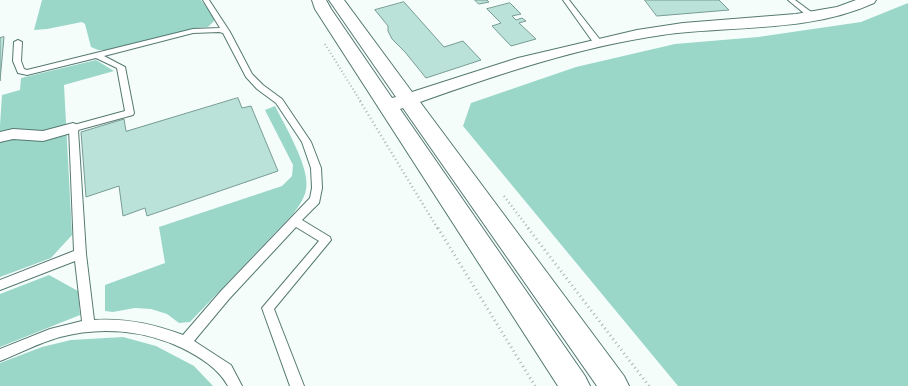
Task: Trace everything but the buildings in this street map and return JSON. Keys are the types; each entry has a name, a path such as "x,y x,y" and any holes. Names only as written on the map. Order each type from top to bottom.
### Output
{"street":[{"path":"319,0 614,386"},
{"path":"336,0 398,103 575,386"},
{"path":"398,103 481,75 598,43 662,31 721,24 783,21 814,17 843,10 869,0"},
{"path":"0,137 13,134 43,136 73,128"}],"lane":[{"path":"184,343 225,295 315,200 317,188 316,168 306,142 279,101 260,87 249,75 226,32 206,0"},
{"path":"566,0 598,43"},
{"path":"791,0 814,17"},
{"path":"18,42 17,61 21,71 27,73 193,31 219,30 226,32"},
{"path":"89,327 80,254 73,128 130,113 121,67 96,55"},
{"path":"295,221 326,240 268,308 297,386"},
{"path":"0,285 80,254"},
{"path":"0,354 46,336 81,327 115,326 142,328 169,336 200,349 225,369 235,386"}],"path":[{"path":"322,39 535,386"},
{"path":"501,193 649,386"}],"green space":[{"path":"42,0 201,0 214,17 214,21 208,27 196,28 106,50 98,50 91,47 85,24 82,22 34,30"},
{"path":"908,3 908,386 678,386 463,126 471,103 576,67 675,44 758,37 861,22"},
{"path":"96,60 114,71 64,85 72,235 51,258 0,277 0,125 2,95 20,90 21,78"},
{"path":"275,106 301,159 307,181 304,196 293,214 190,322 179,323 167,314 151,309 135,308 113,312 105,311 105,285 165,263 159,227 282,186 292,176 293,165 265,110"},
{"path":"49,275 78,291 80,315 0,347 0,294"},
{"path":"123,337 156,346 194,366 213,386 0,386 0,363 42,347 71,340"}]}
